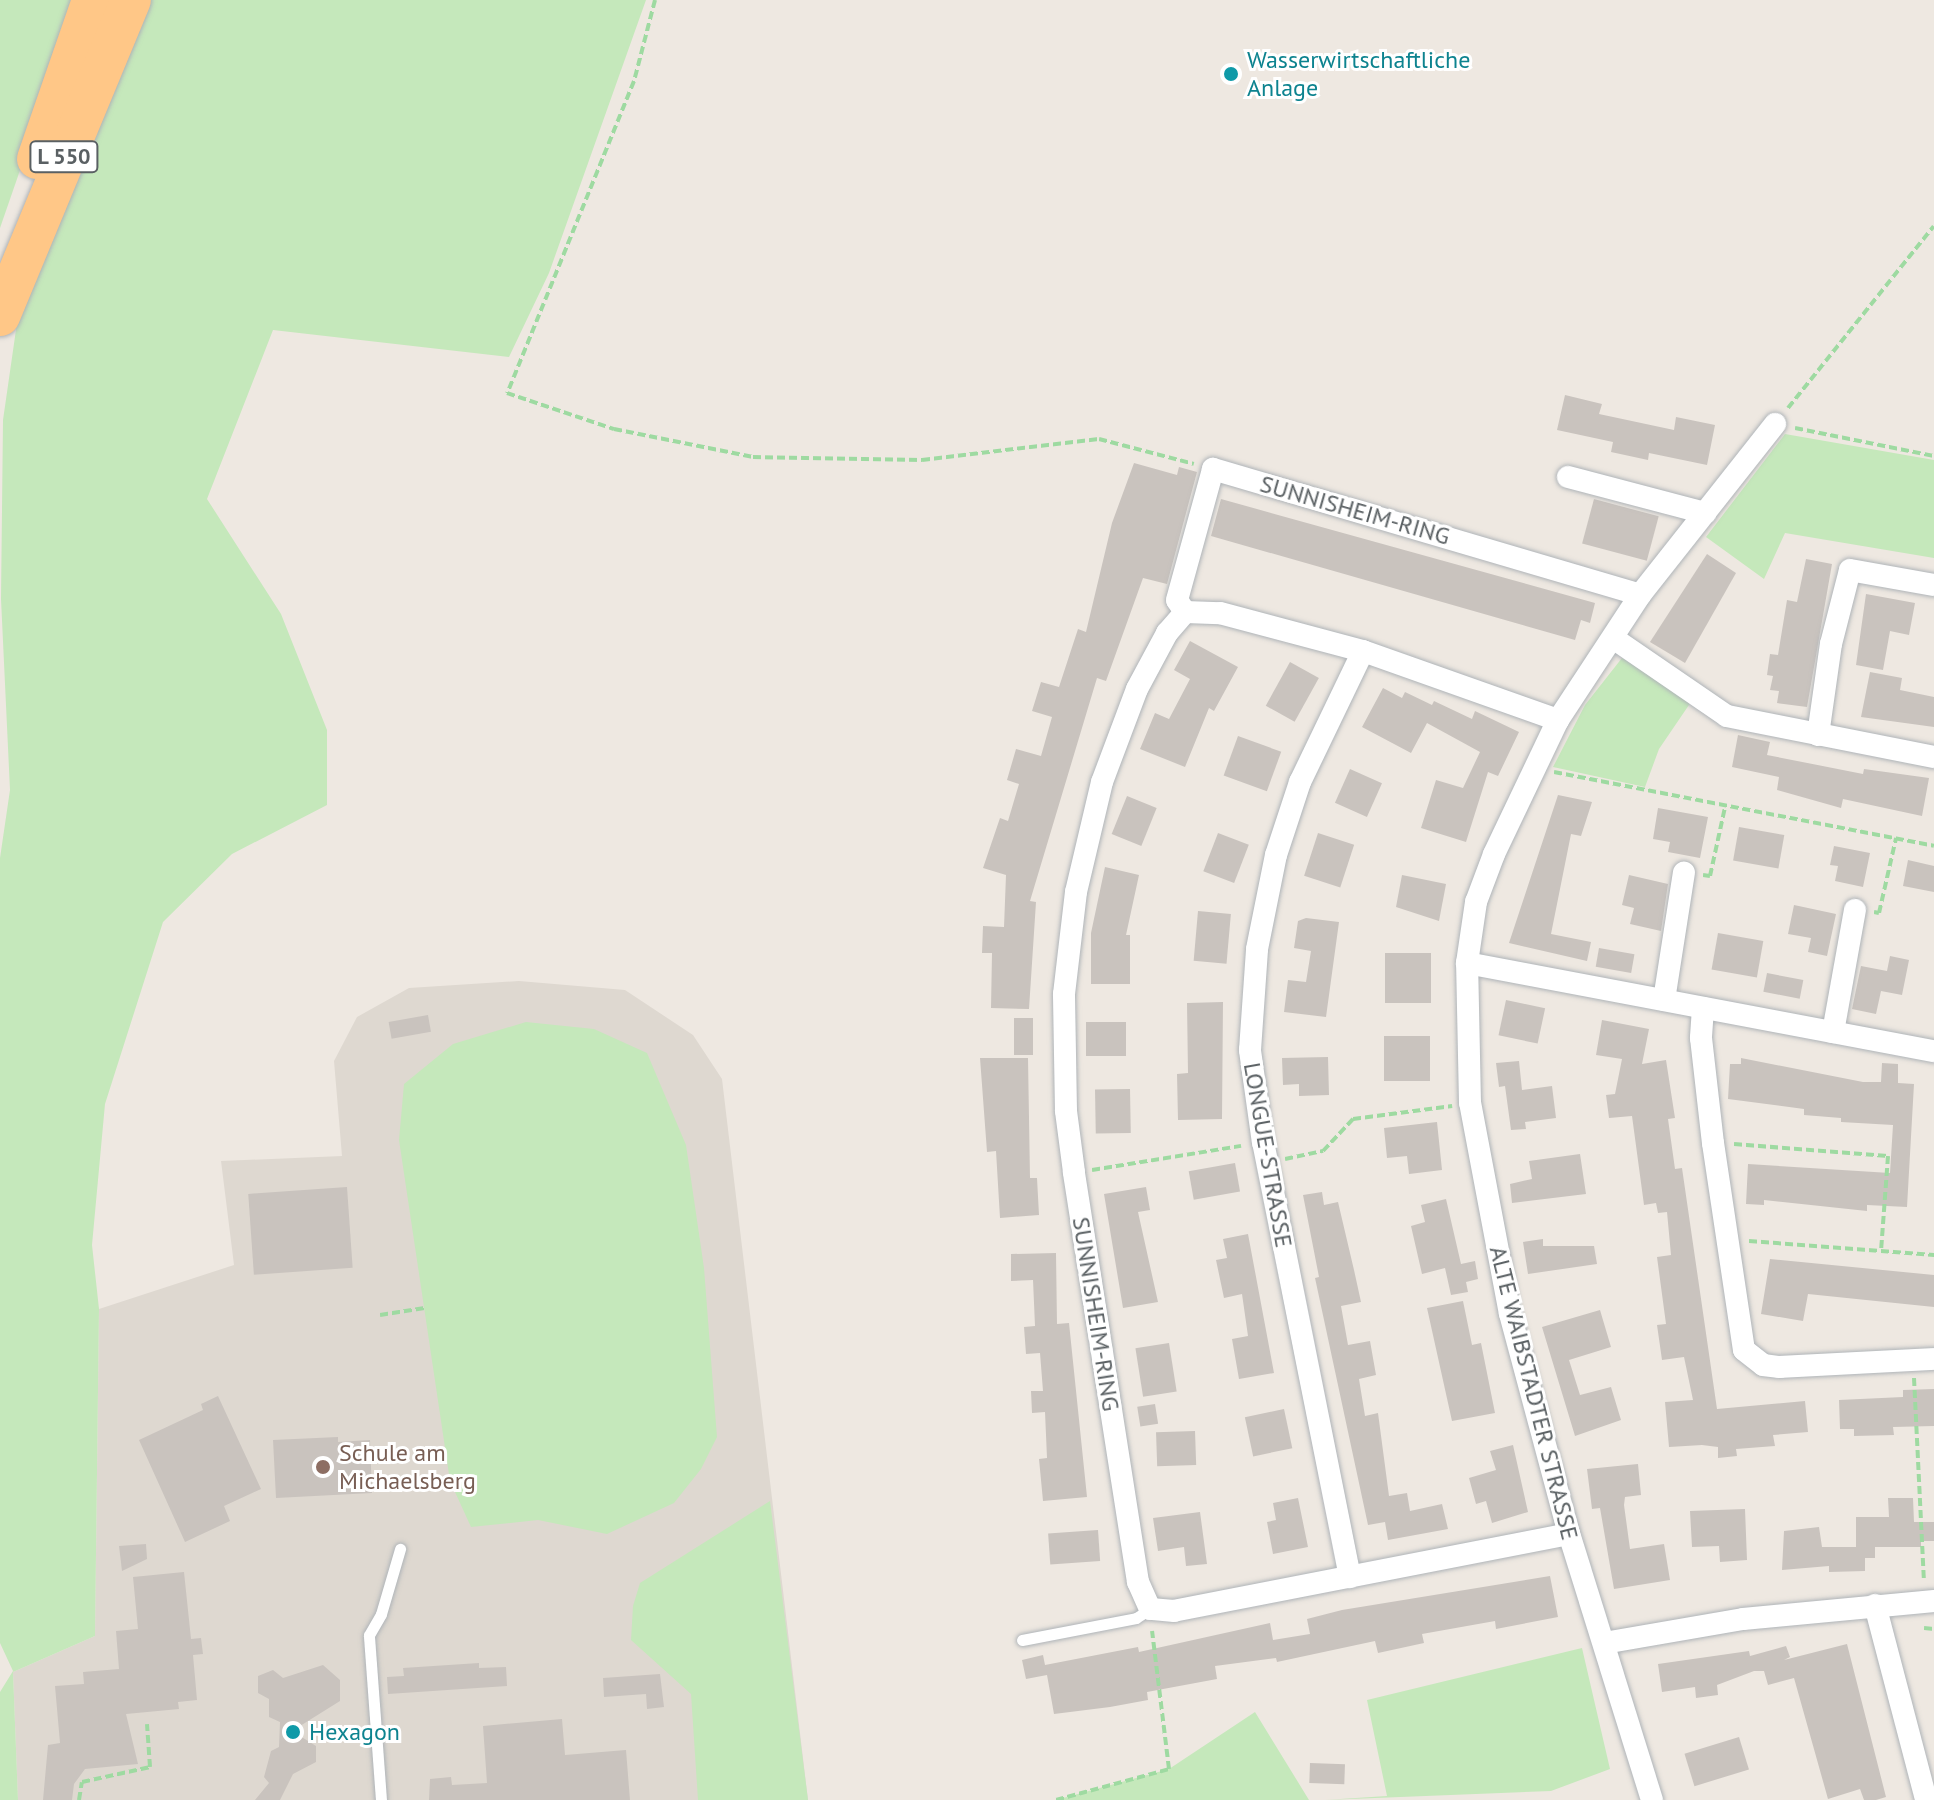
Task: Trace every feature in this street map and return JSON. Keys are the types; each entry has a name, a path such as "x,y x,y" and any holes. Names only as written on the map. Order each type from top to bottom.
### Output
{"highway":[{"name":"L 550","path":"0,298 17,219 92,0"},
{"name":"L 550","path":"0,316 131,0"}],"street":[{"name":"ALTE WAIBSTADTER STRASSE","path":"1652,1800 1569,1534 1510,1314 1470,1103 1467,963 1476,902 1558,720 1640,595 1775,424"},
{"name":"SUNNISHEIM-RING","path":"1213,469 1640,595"},
{"path":"1213,469 1177,600 1185,612 1220,613 1363,651 1456,680 1558,720"},
{"path":"1568,477 1705,513"},
{"path":"1818,735 1831,644 1850,570 1934,585"},
{"name":"SUNNISHEIM-RING","path":"1150,1609 1138,1582 1074,1172 1066,1111 1064,994 1076,892 1102,782 1137,689 1167,633 1185,612"},
{"path":"1613,638 1727,716 1934,757"},
{"name":"LONGUE-STRASSE","path":"1350,1577 1265,1153 1250,1050 1257,949 1273,868 1300,782 1363,651"},
{"path":"1664,1000 1684,873"},
{"path":"1833,1032 1855,910"},
{"path":"1467,963 1934,1051"},
{"path":"1703,1008 1701,1038 1739,1330 1753,1359 1780,1367 1924,1359"},
{"path":"1150,1609 1174,1611 1569,1534"},
{"path":"1604,1643 1743,1619 1929,1601"},
{"path":"1875,1605 1926,1800"}],"lane":[{"path":"381,1800 369,1635 381,1614 400,1549"},
{"path":"1022,1640 1136,1618 1150,1609"}],"path":[{"path":"655,0 634,81 507,393 614,429 753,457 922,460 1099,439 1213,469"},
{"path":"1934,226 1775,424 1934,456"},
{"path":"1536,769 1934,846"},
{"path":"1684,873 1710,876 1725,807"},
{"path":"1855,910 1879,913 1896,838"},
{"path":"1074,1172 1265,1153 1323,1151 1353,1119 1470,1103"},
{"path":"1713,1143 1888,1156 1881,1251"},
{"path":"1728,1239 1934,1255"},
{"path":"380,1315 424,1308"},
{"path":"1924,1359 1929,1601"},
{"path":"1056,1800 1169,1769 1150,1609"},
{"path":"1924,1628 1934,1629"},
{"path":"79,1800 82,1782 150,1767 147,1724"}],"shaded area":[{"path":"519,981 625,990 693,1035 722,1079 808,1800 18,1800 13,1672 95,1636 99,1309 234,1265 221,1161 342,1156 334,1061 357,1017 409,988"}],"green space":[{"path":"0,0 79,0 0,228"},
{"path":"149,0 646,0 549,273 509,357 273,330 207,499 281,614 327,730 327,805 232,854 163,922 105,1104 92,1245 99,1309 95,1636 13,1672 18,1800 0,1800 0,1692 13,1671 0,1643 0,858 10,790 1,599 3,420 21,295"},
{"path":"1785,434 1934,460 1934,558 1785,533 1764,579 1706,537"},
{"path":"1622,658 1691,702 1659,749 1645,787 1553,767 1585,705"},
{"path":"526,1022 594,1029 647,1053 686,1145 704,1268 717,1437 701,1469 674,1503 607,1534 538,1520 471,1527 450,1481 399,1140 404,1084 453,1044"},
{"path":"770,1501 808,1800 698,1800 691,1694 631,1640 633,1606 640,1583"},
{"path":"1582,1648 1610,1769 1551,1791 1325,1800 1387,1796 1367,1700"},
{"path":"1255,1712 1309,1800 1056,1800 1169,1769"}],"building":[{"path":"1565,395 1602,404 1599,414 1674,430 1676,417 1715,425 1707,465 1649,453 1648,460 1611,452 1613,442 1557,430"},
{"path":"1134,463 1177,475 1179,467 1197,472 1167,584 1143,578 1106,681 1097,678 1030,901 1036,902 1029,1009 991,1008 992,953 982,953 983,926 1004,927 1006,875 983,868 1000,818 1008,821 1019,784 1007,780 1016,749 1041,756 1052,717 1032,711 1041,682 1059,687 1078,629 1086,632 1112,523"},
{"path":"1221,499 1595,603 1590,623 1581,620 1575,640 1211,536"},
{"path":"1594,499 1659,516 1647,561 1582,543"},
{"path":"1707,554 1736,573 1685,663 1650,642"},
{"path":"1806,559 1832,564 1807,707 1777,703 1779,691 1770,690 1773,676 1767,675 1770,654 1778,655 1787,600 1797,602"},
{"path":"1866,594 1915,603 1909,635 1890,631 1883,670 1856,665"},
{"path":"1190,641 1238,667 1214,711 1209,708 1185,767 1140,749 1155,713 1169,719 1190,679 1174,670"},
{"path":"1290,662 1319,678 1295,722 1266,706"},
{"path":"1870,672 1902,678 1900,690 1934,697 1934,727 1861,717"},
{"path":"1383,688 1402,698 1405,692 1432,705 1434,701 1472,719 1475,711 1519,732 1498,776 1488,772 1466,842 1421,828 1436,780 1463,788 1480,752 1427,723 1411,753 1362,727"},
{"path":"1738,735 1770,742 1767,755 1863,774 1864,769 1929,778 1922,816 1843,799 1841,808 1777,790 1779,777 1732,767"},
{"path":"1238,736 1281,752 1267,791 1224,775"},
{"path":"1350,769 1382,783 1367,817 1335,803"},
{"path":"1558,795 1592,802 1581,836 1571,834 1551,934 1591,942 1587,961 1509,943"},
{"path":"1127,796 1157,808 1141,846 1112,834"},
{"path":"1658,808 1708,817 1700,858 1668,852 1670,842 1653,839"},
{"path":"1739,827 1784,835 1778,868 1733,860"},
{"path":"1218,833 1249,845 1234,883 1203,871"},
{"path":"1318,833 1354,845 1340,888 1304,876"},
{"path":"1834,846 1870,853 1863,887 1835,881 1838,866 1830,865"},
{"path":"1908,860 1934,866 1934,892 1903,886"},
{"path":"1105,867 1139,875 1126,935 1130,935 1130,984 1091,984 1091,933"},
{"path":"1402,875 1446,884 1439,921 1396,907"},
{"path":"1629,875 1668,884 1661,931 1630,924 1634,908 1622,905"},
{"path":"1794,905 1836,914 1827,956 1808,952 1811,938 1788,934"},
{"path":"1198,911 1231,914 1227,964 1194,961"},
{"path":"1306,918 1339,922 1326,1017 1284,1012 1288,980 1306,982 1311,951 1294,948 1298,921"},
{"path":"1718,933 1763,941 1757,977 1712,969"},
{"path":"1599,948 1634,954 1631,973 1596,967"},
{"path":"1385,953 1431,953 1431,1003 1385,1003"},
{"path":"1890,956 1909,960 1902,995 1881,991 1876,1014 1852,1009 1861,966 1887,971"},
{"path":"1767,973 1803,980 1800,999 1763,992"},
{"path":"1506,1000 1545,1008 1538,1044 1499,1035"},
{"path":"1223,1002 1222,1119 1178,1120 1177,1074 1188,1073 1187,1003"},
{"path":"428,1015 431,1032 392,1039 389,1022"},
{"path":"1014,1018 1033,1018 1033,1055 1014,1055"},
{"path":"1602,1020 1649,1029 1642,1064 1666,1060 1675,1118 1668,1119 1675,1169 1682,1168 1717,1409 1805,1401 1808,1432 1773,1435 1775,1446 1736,1449 1737,1456 1718,1458 1718,1447 1669,1447 1665,1402 1693,1400 1684,1357 1662,1360 1657,1325 1666,1324 1657,1257 1671,1255 1667,1212 1658,1213 1656,1203 1644,1205 1632,1116 1609,1118 1606,1095 1615,1094 1622,1059 1596,1055"},
{"path":"1086,1022 1126,1022 1126,1056 1086,1056"},
{"path":"1384,1036 1430,1036 1430,1081 1384,1081"},
{"path":"1328,1057 1329,1095 1299,1096 1299,1084 1283,1085 1282,1058"},
{"path":"980,1058 1028,1058 1030,1178 1037,1178 1039,1215 1000,1218 996,1151 987,1152"},
{"path":"1741,1058 1863,1082 1881,1082 1882,1063 1898,1064 1898,1083 1914,1084 1907,1207 1867,1205 1867,1211 1764,1200 1764,1205 1746,1204 1748,1164 1890,1173 1893,1125 1841,1122 1841,1118 1804,1115 1804,1109 1728,1099 1730,1064 1741,1064"},
{"path":"1519,1061 1522,1090 1552,1086 1556,1118 1525,1122 1526,1129 1511,1130 1505,1086 1499,1087 1496,1063"},
{"path":"1130,1089 1131,1133 1096,1134 1095,1090"},
{"path":"1437,1122 1442,1170 1409,1174 1407,1156 1387,1158 1384,1128"},
{"path":"1580,1154 1586,1194 1512,1203 1510,1184 1532,1179 1529,1161"},
{"path":"1235,1163 1240,1192 1194,1200 1189,1171"},
{"path":"347,1187 353,1268 254,1275 248,1194"},
{"path":"1146,1187 1150,1210 1138,1212 1158,1302 1123,1308 1104,1194"},
{"path":"1322,1192 1324,1205 1338,1202 1361,1302 1341,1306 1348,1345 1370,1341 1376,1375 1359,1379 1365,1416 1378,1413 1389,1496 1407,1493 1410,1511 1442,1504 1448,1529 1388,1540 1385,1522 1368,1525 1315,1278 1319,1277 1303,1195"},
{"path":"1446,1199 1461,1264 1475,1261 1478,1279 1466,1282 1468,1292 1451,1295 1445,1268 1422,1274 1411,1226 1425,1222 1421,1205"},
{"path":"1248,1234 1274,1373 1239,1379 1232,1339 1248,1336 1242,1294 1224,1298 1216,1260 1227,1258 1223,1239"},
{"path":"1543,1239 1543,1246 1594,1246 1597,1264 1528,1274 1523,1242"},
{"path":"1056,1253 1057,1324 1069,1323 1087,1497 1043,1501 1039,1459 1047,1458 1045,1412 1032,1413 1031,1391 1043,1391 1040,1353 1026,1354 1024,1327 1035,1326 1033,1280 1011,1281 1011,1254"},
{"path":"1770,1259 1934,1275 1934,1307 1808,1294 1803,1321 1761,1314"},
{"path":"1463,1301 1472,1345 1481,1343 1495,1413 1452,1421 1427,1308"},
{"path":"1600,1310 1611,1347 1569,1360 1580,1395 1611,1387 1621,1420 1575,1436 1542,1327"},
{"path":"1169,1343 1177,1391 1143,1397 1135,1348"},
{"path":"1934,1389 1934,1426 1893,1427 1894,1435 1854,1436 1854,1429 1840,1429 1839,1400 1903,1397 1903,1390"},
{"path":"218,1396 261,1489 224,1506 230,1521 185,1542 139,1440 203,1410 201,1404"},
{"path":"1155,1404 1158,1424 1140,1427 1137,1407"},
{"path":"1284,1409 1292,1448 1253,1456 1245,1417"},
{"path":"1195,1431 1196,1465 1157,1466 1156,1432"},
{"name":"Schule am Michaelsberg","path":"338,1437 338,1442 370,1440 372,1493 276,1498 273,1440"},
{"path":"1513,1445 1528,1512 1492,1523 1486,1501 1476,1504 1469,1478 1496,1470 1490,1451"},
{"path":"1638,1464 1641,1495 1625,1497 1624,1505 1630,1549 1664,1544 1670,1580 1614,1589 1600,1508 1592,1509 1587,1469"},
{"path":"1298,1498 1308,1547 1273,1554 1267,1522 1276,1520 1273,1503"},
{"path":"1888,1498 1913,1498 1914,1522 1934,1522 1934,1541 1921,1541 1921,1547 1875,1547 1875,1558 1865,1558 1865,1571 1829,1572 1829,1566 1782,1570 1784,1531 1819,1527 1822,1547 1856,1547 1856,1517 1889,1517"},
{"path":"1745,1509 1747,1560 1720,1562 1719,1546 1692,1547 1690,1511"},
{"path":"1200,1512 1207,1564 1186,1566 1184,1547 1158,1551 1153,1518"},
{"path":"1098,1530 1100,1561 1050,1564 1048,1533"},
{"path":"146,1544 147,1559 122,1571 119,1546"},
{"path":"184,1572 191,1639 201,1638 203,1654 193,1655 197,1700 178,1702 179,1709 126,1714 138,1764 85,1769 74,1784 72,1800 43,1800 48,1745 60,1743 55,1686 84,1684 83,1672 119,1669 116,1631 138,1629 133,1577"},
{"path":"1550,1576 1558,1617 1496,1629 1495,1621 1422,1634 1424,1643 1378,1653 1375,1641 1277,1662 1276,1658 1215,1666 1217,1679 1147,1692 1148,1700 1110,1707 1054,1714 1047,1675 1026,1679 1022,1660 1043,1655 1045,1665 1138,1647 1139,1652 1270,1623 1273,1640 1310,1634 1307,1619 1342,1610"},
{"path":"1847,1644 1886,1797 1876,1800 1864,1800 1860,1789 1828,1799 1794,1678 1768,1685 1764,1671 1754,1671 1717,1685 1718,1695 1696,1698 1695,1687 1662,1692 1658,1664 1749,1651 1750,1656 1786,1646 1790,1657 1784,1660"},
{"path":"479,1663 479,1668 506,1667 507,1686 388,1694 387,1677 404,1676 403,1668"},
{"name":"Hexagon","path":"323,1665 340,1680 340,1701 292,1731 316,1746 316,1762 293,1774 280,1800 255,1800 269,1783 264,1777 271,1751 279,1747 280,1722 269,1717 269,1699 258,1693 258,1676 273,1670 283,1678"},
{"path":"660,1674 664,1707 647,1709 646,1694 604,1697 603,1678"},
{"path":"562,1719 565,1755 626,1750 630,1800 429,1800 430,1779 451,1777 452,1785 487,1783 483,1726"},
{"path":"1739,1737 1749,1770 1694,1786 1684,1754"},
{"path":"1310,1763 1345,1764 1344,1784 1309,1783"}],"place":[{"name":"Wasserwirtschaftliche Anlage","path":"1231,74"},
{"name":"Schule am Michaelsberg","path":"323,1467"},
{"name":"Hexagon","path":"293,1732"}]}
